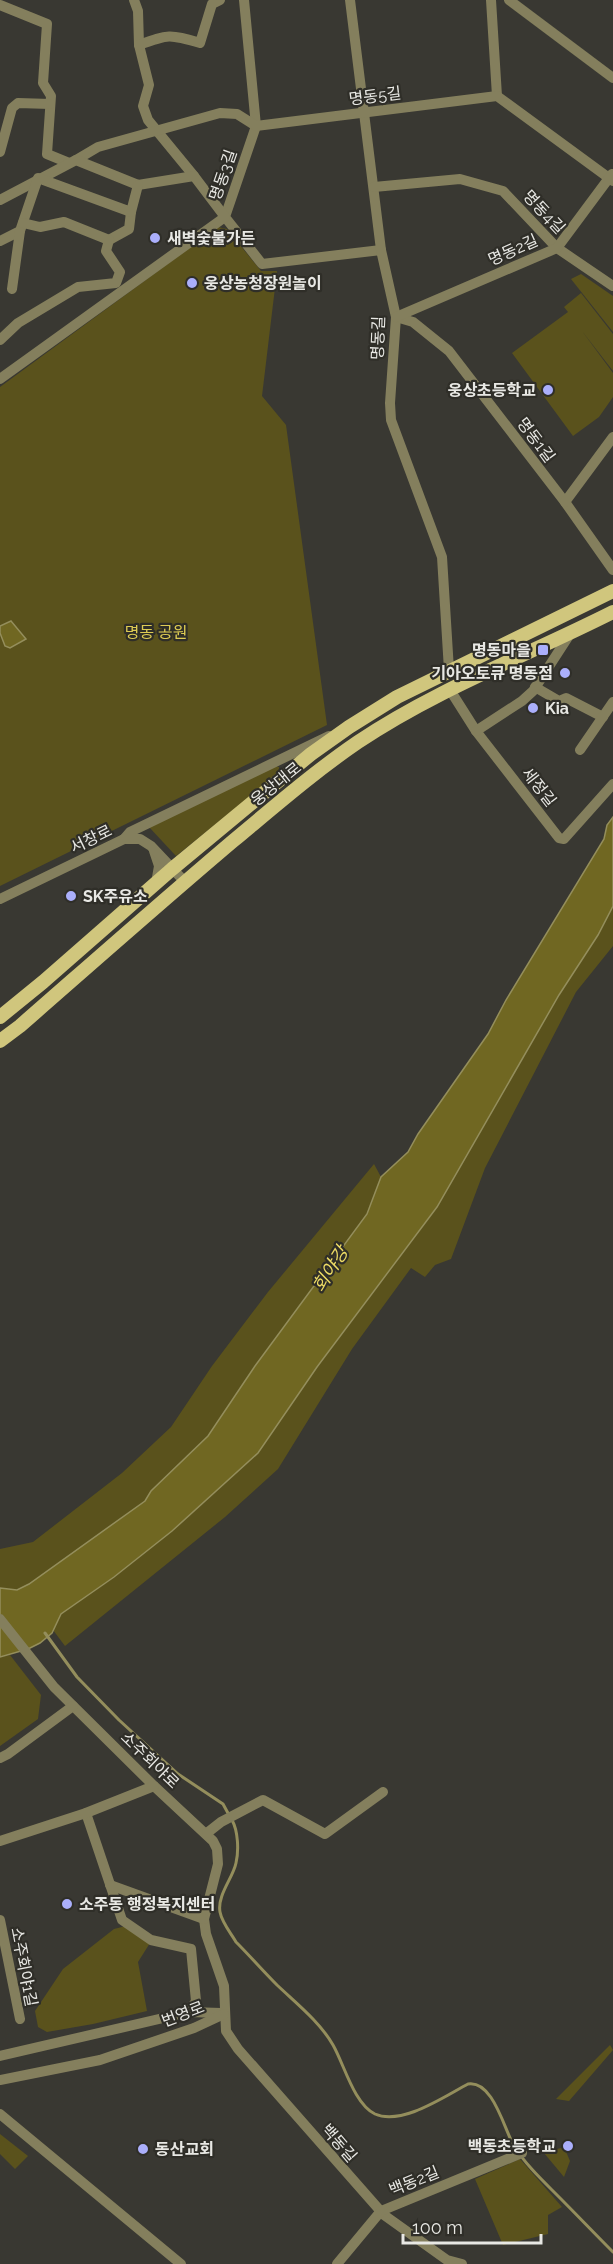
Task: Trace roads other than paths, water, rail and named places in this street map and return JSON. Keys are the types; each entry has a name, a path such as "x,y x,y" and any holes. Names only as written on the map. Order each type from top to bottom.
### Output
{"main road":[{"name":"웅상대로","path":"0,1017 172,868 311,754 349,727 397,697 449,670 613,591"},
{"name":"웅상대로","path":"0,1041 295,789 358,742 402,715 450,690 612,615"}],"street":[{"path":"0,379 119,287 225,217 148,120 143,106 149,85 139,45 138,11 134,0"},
{"path":"139,45 162,36 172,35 200,43 212,4 220,0"},
{"name":"명동3길","path":"244,0 256,126 225,217 262,264 381,250"},
{"name":"명동길","path":"350,0 381,250 396,317 390,403 391,420 442,556 449,670"},
{"path":"491,0 497,96 612,177"},
{"path":"509,0 613,78"},
{"path":"1,2 47,24 43,83 51,96 47,154 138,185 194,176"},
{"name":"명동5길","path":"256,126 497,96"},
{"path":"0,152 12,108 18,103 50,104"},
{"path":"2,195 98,147 225,112 237,114 256,126"},
{"name":"명동2길","path":"396,317 557,248 612,177"},
{"path":"38,178 131,212"},
{"path":"12,289 22,227 38,178"},
{"name":"명동4길","path":"374,187 460,179 503,191 557,248 613,286"},
{"path":"119,287 120,272 106,251 109,240 129,229 138,185"},
{"path":"0,241 22,227 40,227 64,222 109,240"},
{"path":"0,340 18,324 78,287 119,287"},
{"name":"명동1길","path":"396,317 413,322 449,351 565,502 613,570"},
{"path":"565,502 613,437"},
{"path":"476,730 522,701 535,687 570,633"},
{"path":"535,687 560,701 566,698 603,717"},
{"name":"세정길","path":"450,690 476,730 559,838 564,839 613,784"},
{"path":"580,750 613,702"},
{"path":"124,839 130,832 349,727"},
{"name":"서창로","path":"0,899 124,839 140,839 150,846 185,882"},
{"path":"150,846 156,854 159,866 156,883"},
{"name":"소주회야로","path":"0,1619 54,1687 213,1841 218,1858 204,1919 206,1934 224,1986 224,2014"},
{"path":"0,1758 9,1754 73,1706"},
{"path":"0,1841 86,1813 154,1786"},
{"path":"207,1833 221,1822 263,1800 325,1834 383,1792"},
{"path":"86,1813 122,1920 151,1940 192,1950 195,2001 189,2012"},
{"path":"110,1885 204,1919"},
{"name":"소주회야1길","path":"0,1920 20,2019"},
{"name":"번영로","path":"0,2056 189,2012 224,2014"},
{"name":"번영로","path":"0,2080 100,2060 194,2028 224,2014"},
{"name":"백동길","path":"224,2014 226,2031 238,2049 381,2211 447,2260 462,2264"},
{"path":"138,2024 147,2035 143,2045"},
{"path":"0,2114 181,2264"},
{"name":"백동2길","path":"337,2264 381,2211 522,2153"},
{"path":"435,2252 444,2264"}],"water":[{"path":"11,621 26,639 10,648 5,646 0,626"},
{"name":"회야강","path":"613,817 613,906 598,935 559,995 437,1207 317,1367 258,1453 172,1531 114,1577 61,1614 52,1633 40,1643 0,1657 0,1588 17,1590 29,1584 145,1501 151,1491 208,1436 255,1366 367,1214 381,1177 408,1152 418,1134 488,1034 506,1000 604,839 607,825"}],"waterway":[{"path":"45,1633 77,1677 119,1720 178,1774 223,1804 229,1815"},
{"path":"232,1820 237,1835 237,1852 234,1869 221,1899 220,1912 223,1920 236,1942 328,2037 361,2102 375,2114 386,2117 398,2116 423,2108 468,2084 477,2085 491,2097 514,2146 524,2160 613,2252"}],"place":[{"name":"새벽숯불가든","path":"155,238"},
{"name":"웅상농청장원놀이","path":"192,283"},
{"name":"웅상초등학교","path":"548,390"},
{"name":"명동마을","path":"543,650"},
{"name":"기아오토큐 명동점","path":"565,673"},
{"name":"Kia","path":"533,708"},
{"name":"SK주유소","path":"71,896"},
{"name":"소주동 행정복지센터","path":"67,1904"},
{"name":"백동초등학교","path":"568,2146"},
{"name":"동산교회","path":"143,2149"}],"park label":[{"name":"명동 공원","path":"156,632"}]}
